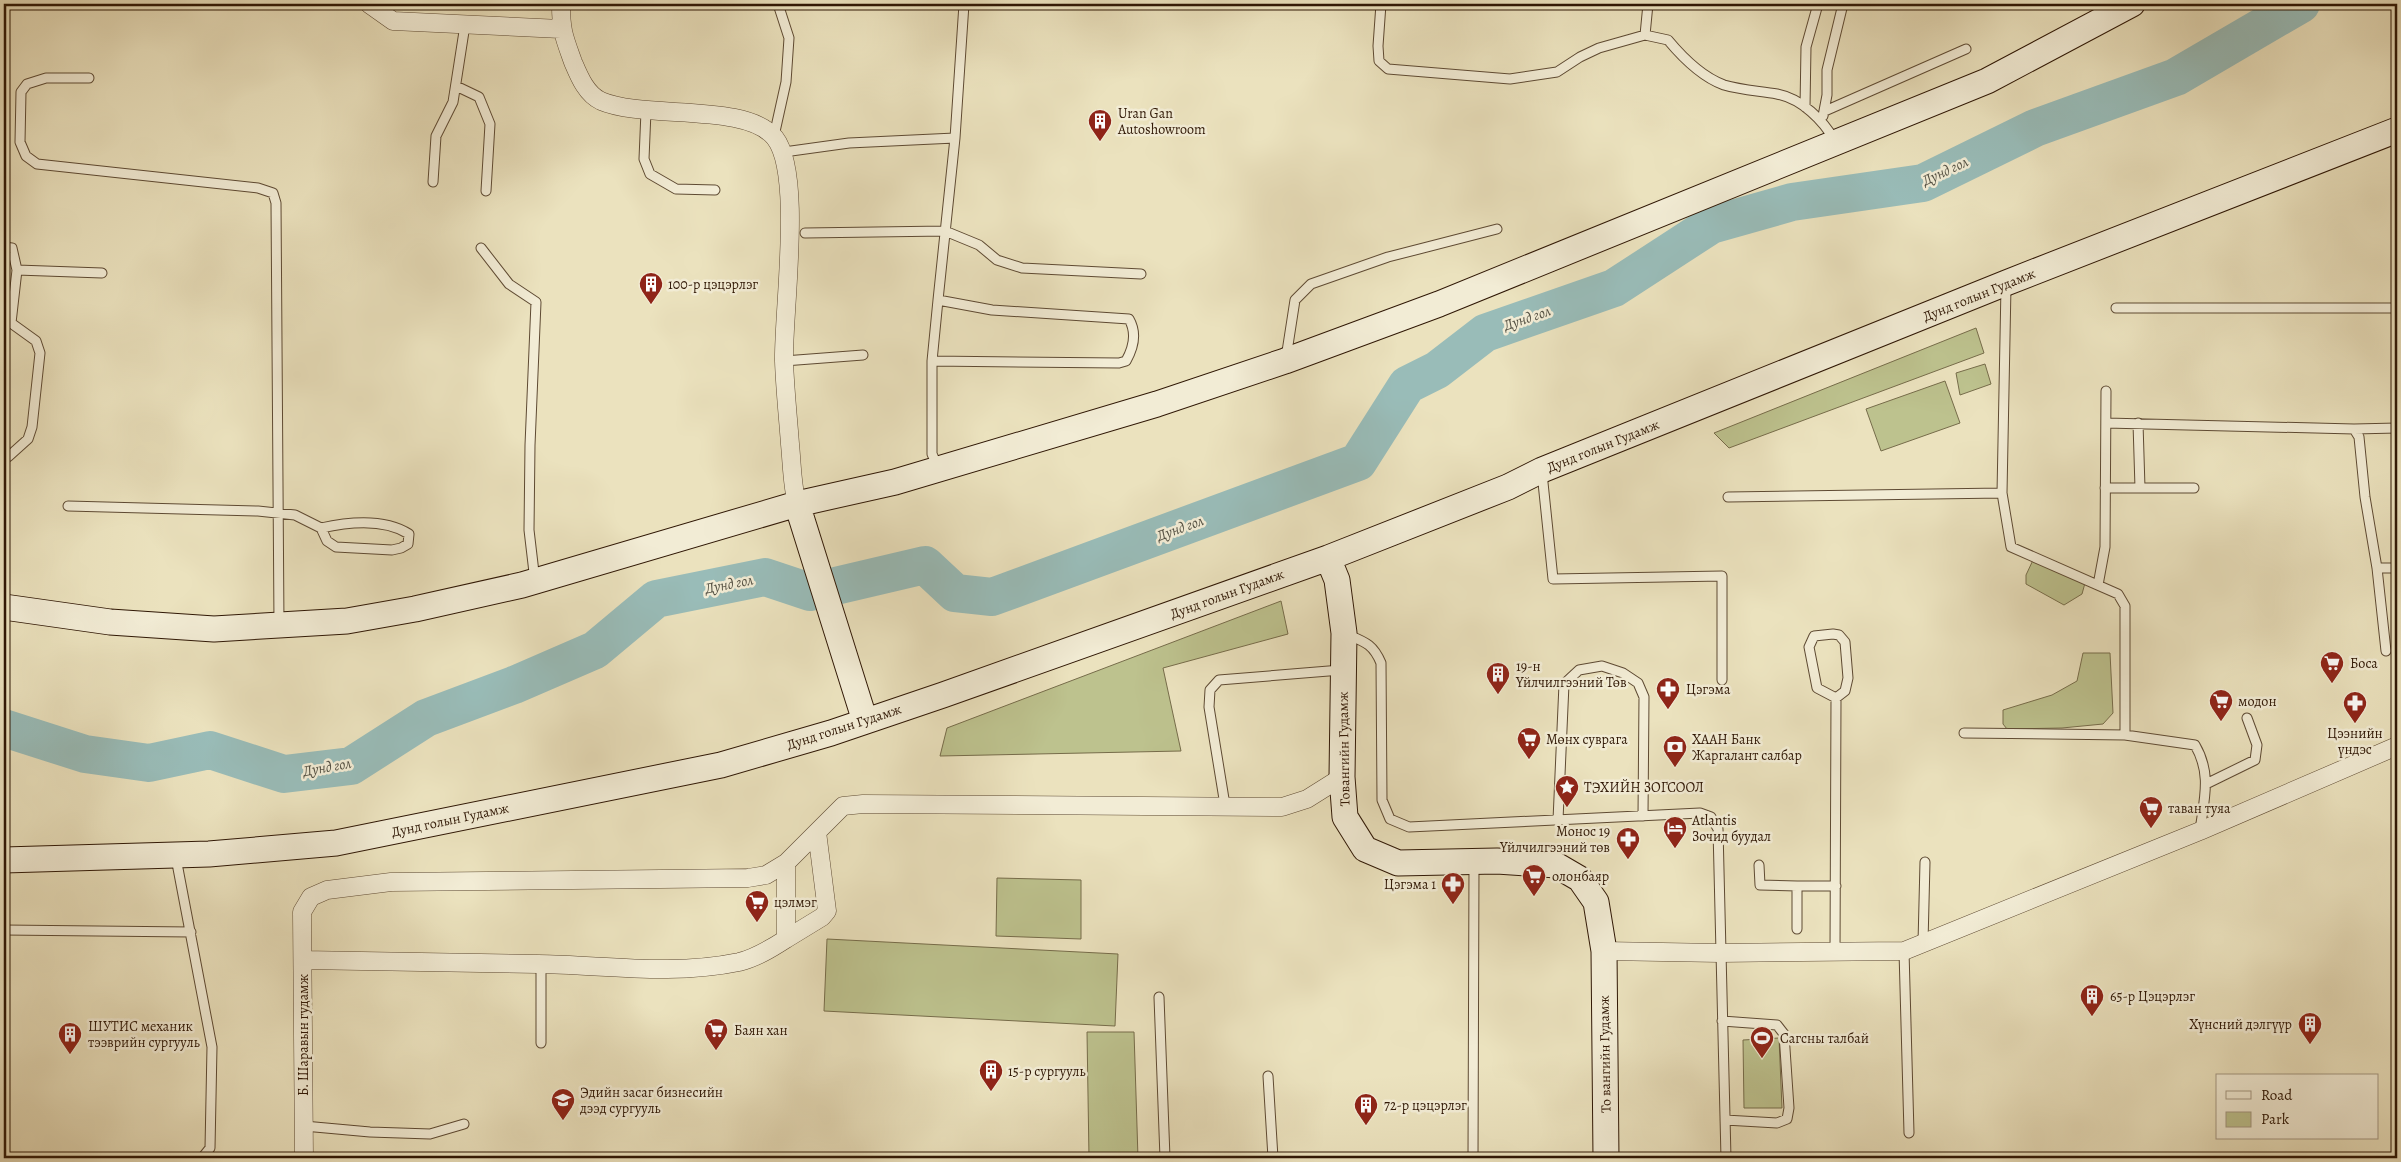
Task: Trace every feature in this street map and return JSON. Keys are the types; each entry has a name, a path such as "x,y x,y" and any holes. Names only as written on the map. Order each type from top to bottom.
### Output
{"street":[{"path":"370,4 393,21 561,29"},
{"path":"561,4 561,29 582,84 600,100 646,111 698,113 746,120 774,136 784,152 790,188 784,361 800,515 865,720"},
{"path":"4,606 110,622 214,629 279,627 347,621 415,609 535,581 800,515 938,468 1138,410 1285,361 1440,304 1987,81 2132,4"},
{"name":"Дунд голын Гудамж","path":"4,860 176,855 336,844 720,765 831,733 865,720 943,696 1328,558 1508,487 1542,470 2006,283 2397,130"},
{"name":"Товангийн Гудамж","path":"1328,558 1337,580 1344,633 1342,777 1345,817 1365,849 1398,863 1474,861 1556,865 1580,879 1596,902 1604,951"},
{"path":"1604,951 1720,953 1904,951 2200,831 2397,746"},
{"path":"786,939 786,863 843,806 863,804 1075,807 1282,806 1307,799 1342,777"},
{"path":"303,960 541,964 616,969 676,970 740,962 766,952 822,918 827,912 817,832"},
{"name":"Б. Шаравын гудамж","path":"304,1158 302,912 311,897 327,890 390,882 748,878 766,875 786,863"},
{"name":"То вангийн Гудамж","path":"1604,951 1606,1158"}],"lane":[{"path":"774,136 786,82 789,38 778,4"},
{"path":"938,468 932,454 932,361 955,138 964,4"},
{"path":"1381,4 1379,60 1388,69 1401,72 1519,78 1556,72 1599,48 1645,35 1668,40 1681,56 1695,68 1723,85 1779,94 1805,107 1821,121 1836,141"},
{"path":"1645,35 1648,4"},
{"path":"1805,107 1806,47 1818,4"},
{"path":"1821,121 1825,112 1827,70 1843,4"},
{"path":"433,182 436,136 454,102 466,24"},
{"path":"1825,112 1966,49"},
{"path":"89,78 46,78 27,84 21,92 20,142 26,156 37,164 258,188 273,193 276,203 279,627"},
{"path":"456,86 479,97 490,124 486,191"},
{"path":"646,111 644,159 650,174 676,189 715,190"},
{"path":"784,152 849,143 955,138"},
{"path":"1285,361 1295,300 1311,284 1388,257 1497,229"},
{"path":"805,233 945,231 979,245 997,260 1022,268 1141,274"},
{"path":"4,247 12,248 17,270 8,324 36,341 40,353 32,428 28,439 8,457 4,456"},
{"path":"481,248 509,284 536,302 530,444 529,530 535,581"},
{"path":"17,270 102,273"},
{"path":"2006,283 2002,493 2012,547 2118,594 2125,606 2125,735"},
{"path":"932,361 1119,363 1126,361 1132,351 1134,336 1133,326 1129,318 992,310 938,300"},
{"path":"2116,308 2397,308"},
{"path":"784,361 863,355"},
{"path":"2098,585 2105,547 2106,392"},
{"path":"2106,423 2354,429 2397,428"},
{"path":"2138,424 2140,488"},
{"path":"2354,429 2360,437 2365,497 2377,568 2386,652"},
{"path":"1542,470 1553,579 1722,576 1722,680"},
{"path":"2105,488 2194,488"},
{"path":"1728,497 2002,493"},
{"path":"68,506 278,513 295,515 321,528 327,541 336,547 392,550 408,544 409,534 392,526 357,523 321,528"},
{"path":"2377,568 2397,568"},
{"path":"1344,633 1363,641 1375,649 1381,663 1382,800 1390,819 1409,827 1700,813 1710,817 1718,829 1726,1158"},
{"path":"1833,634 1839,636 1845,642 1848,678 1845,691 1836,698 1817,688 1810,648 1814,636 1833,634"},
{"path":"1558,820 1564,684 1579,670 1602,666 1622,672 1638,683 1644,697 1643,816"},
{"path":"1225,805 1209,707 1210,690 1220,680 1343,670"},
{"path":"1835,952 1836,698"},
{"path":"2206,784 2255,760 2257,745 2247,718"},
{"path":"1964,733 2125,735 2195,745 2204,761 2206,784 2200,831"},
{"path":"176,855 212,1047 210,1148 202,1158"},
{"path":"1473,1158 1474,861"},
{"path":"1923,943 1925,862"},
{"path":"1759,865 1760,885 1836,886"},
{"path":"1797,929 1798,886"},
{"path":"4,930 191,932"},
{"path":"1904,951 1909,1133"},
{"path":"541,964 541,1043"},
{"path":"1159,997 1165,1158"},
{"path":"1722,1021 1777,1025 1784,1034 1789,1108 1788,1119 1777,1123 1725,1120"},
{"path":"1268,1076 1273,1158"},
{"path":"304,1126 370,1132 430,1134 464,1124"}],"green space":[{"path":"1976,328 1984,353 1729,448 1714,433"},
{"path":"1985,364 1991,384 1960,395 1956,373"},
{"path":"1945,381 1960,423 1881,451 1866,409"},
{"path":"2034,558 2059,573 2085,583 2082,594 2064,605 2026,584 2026,575"},
{"path":"1281,601 1288,634 1163,668 1181,751 940,756 947,728"},
{"path":"2083,653 2110,653 2113,713 2103,724 2062,728 2007,729 2003,724 2003,710 2052,695 2077,681"},
{"path":"997,878 1081,880 1081,939 996,936"},
{"path":"827,939 1118,954 1115,1026 824,1011"},
{"path":"1087,1032 1134,1032 1138,1158 1089,1158"},
{"name":"Сагсны талбай","path":"1779,1038 1782,1108 1744,1108 1743,1040"}],"waterway":[{"name":"Дунд гол","path":"4,728 85,754 149,763 210,750 284,774 351,766 426,718 514,685 595,650 656,599 765,577 810,592 925,565 955,593 992,597 1358,462 1407,385 1437,370 1485,333 1614,288 1711,225 1792,202 1923,183 2035,128 2176,77 2301,4"}],"place":[{"name":"Uran Gan Autoshowroom","path":"1100,142"},
{"name":"100-р цэцэрлэг","path":"651,305"},
{"name":"Боса","path":"2332,684"},
{"name":"19-н Үйлчилгээний Төв","path":"1498,695"},
{"name":"Цэгэма","path":"1668,710"},
{"name":"модон","path":"2221,722"},
{"name":"Цээнийн үндэс","path":"2355,724"},
{"name":"Мөнх суврага","path":"1529,760"},
{"name":"ХААН Банк Жаргалант салбар","path":"1675,768"},
{"name":"ТЭХИЙН ЗОГСООЛ","path":"1567,808"},
{"name":"таван туяа","path":"2151,829"},
{"name":"Atlantis Зочид буудал","path":"1675,849"},
{"name":"Монос 19 Үйлчилгээний төв","path":"1628,860"},
{"name":"олонбаяр","path":"1534,897"},
{"name":"Цэгэма 1","path":"1453,905"},
{"name":"цэлмэг","path":"757,923"},
{"name":"65-р Цэцэрлэг","path":"2092,1017"},
{"name":"Хүнсний дэлгүүр","path":"2310,1045"},
{"name":"Баян хан","path":"716,1051"},
{"name":"ШУТИС механик тээврийн сургууль","path":"70,1055"},
{"name":"Сагсны талбай","path":"1762,1059"},
{"name":"15-р сургууль","path":"991,1092"},
{"name":"Эдийн засаг бизнесийн дээд сургууль","path":"563,1121"},
{"name":"72-р цэцэрлэг","path":"1366,1126"}]}
